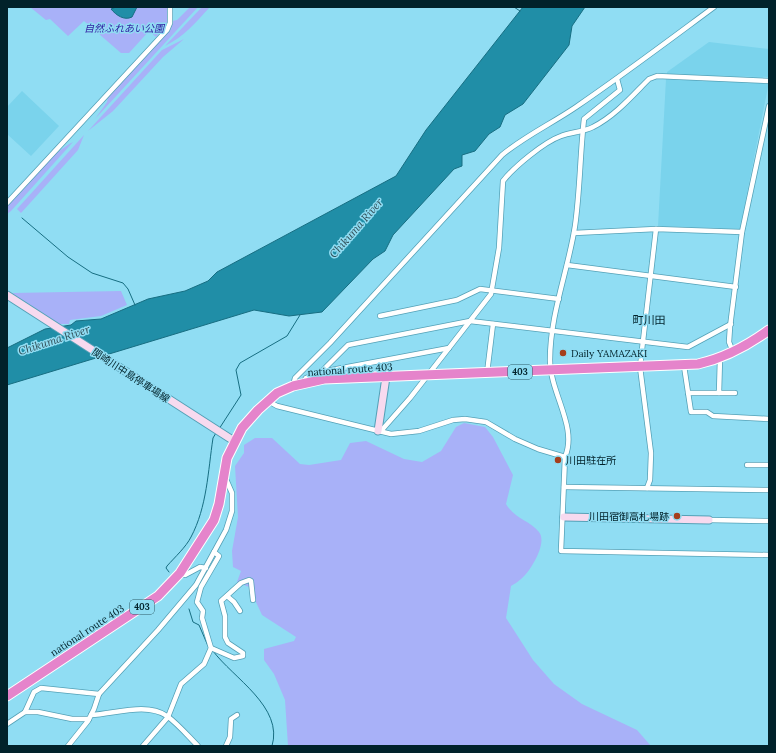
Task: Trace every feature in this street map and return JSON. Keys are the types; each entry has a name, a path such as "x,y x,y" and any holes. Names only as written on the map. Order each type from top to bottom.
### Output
{"highway":[{"name":"national route 403","path":"7,696 158,596 180,574 214,520 219,504 223,474 231,440 250,418 272,403 277,393 303,383 324,379 684,366 698,364 733,353 769,330"}],"main road":[{"name":"関崎川中島停車場線","path":"7,295 231,440"},
{"path":"379,431 386,377"},
{"path":"564,517 709,520"}],"street":[{"path":"7,204 168,30 170,23 170,7"},
{"path":"293,386 295,378 330,343 502,155 517,142 574,109 617,79 714,7"},
{"path":"379,431 428,375 492,290 499,248 503,181 510,172 535,152 559,136 593,127 610,117 649,79 657,76 769,81"},
{"path":"617,79 620,90 584,120 574,233 552,331 550,371 556,396 567,423 569,448 565,457 564,517 561,522 561,551 769,555"},
{"path":"733,353 729,342 742,232 769,106"},
{"path":"574,233 656,229 742,232"},
{"path":"647,488 650,480 651,453 640,368 656,229"},
{"path":"567,265 736,287"},
{"path":"380,316 457,300 480,289 559,299"},
{"path":"321,372 348,345 470,321 688,347 731,324"},
{"path":"487,374 493,324"},
{"path":"303,383 306,378 321,372 449,348"},
{"path":"719,393 720,358"},
{"path":"684,366 691,412 707,412 713,416 769,419"},
{"path":"688,393 735,393"},
{"path":"272,403 391,434 408,433 453,420 465,419 486,422 532,447 565,457"},
{"path":"747,465 769,465"},
{"path":"68,746 90,717 99,694 189,595 206,568 226,530 232,511 232,494 223,474"},
{"path":"564,486 769,490"},
{"path":"709,520 769,521"},
{"path":"142,746 168,717 181,684 204,664 211,648 202,618 203,611 197,602 201,587 219,556 214,552"},
{"path":"180,574 185,575 200,567 206,568"},
{"path":"211,648 234,658 242,657 244,655 228,643 225,637 225,616 222,601 241,583 249,580 251,581 253,600"},
{"path":"227,596 234,602 240,611"},
{"path":"7,724 25,712 34,692 40,688 99,694"},
{"path":"25,712 38,712 72,719 143,710 160,712 168,717 198,746"},
{"path":"226,746 230,737 231,719 237,715"}],"shaded area":[{"path":"709,42 769,49 769,77 667,75 667,72"},
{"path":"666,79 769,82 740,229 658,226"},
{"path":"22,91 59,126 31,156 7,134 7,107"}],"green space":[{"name":"自然ふれあい公園","path":"30,7 167,7 167,22 156,37 149,31 129,53 121,53 84,21 68,36 50,19 46,20"},
{"path":"190,7 198,7 95,119 107,102 108,97 171,29 172,21 177,20"},
{"path":"202,7 210,7 184,33 165,46"},
{"path":"184,39 163,57 113,111 88,131 162,50"},
{"path":"84,135 78,150 21,213 17,209"},
{"path":"73,142 7,214 7,209 9,210 7,207 38,171 56,154"},
{"path":"121,291 127,305 101,316 70,320 69,324 59,324 12,293"},
{"path":"464,423 485,427 493,437 513,475 506,504 514,513 535,528 541,537 540,550 533,564 519,581 511,586 506,618 533,660 554,684 582,704 637,730 651,746 288,746 285,700 274,674 264,660 264,649 294,641 296,637 262,615 249,587 237,582 241,571 233,567 232,551 238,517 235,466 244,453 244,445 255,438 272,438 300,464 309,465 341,460 350,443 366,441 404,459 422,462 441,451 456,427"}],"water":[{"path":"116,7 137,7 132,17 123,18 111,9"},
{"name":"Chikuma River","path":"523,7 585,7 572,26 569,45 523,104 505,115 500,127 489,134 475,151 462,155 462,166 454,169 393,235 385,251 373,259 322,312 289,316 254,310 7,385 7,348 45,329 71,325 76,321 101,319 148,299 185,291 208,281 217,272 396,176 426,130"}],"waterway":[{"path":"514,7 520,11"},
{"path":"22,218 68,257 92,273 123,283 128,289 135,305"},
{"path":"219,429 241,395 236,370 240,363 287,336 300,315"},
{"path":"169,572 166,568 167,566 189,541 200,514 204,501 213,438 216,433"},
{"path":"189,609 193,622 199,625 208,646"},
{"path":"213,651 264,706 271,718 274,732 272,746"}],"place":[{"name":"Daily YAMAZAKI","path":"563,353"},
{"name":"川田駐在所","path":"558,460"},
{"name":"川田宿御高札場跡","path":"677,516"}],"district":[{"name":"町川田","path":"649,320"}]}
